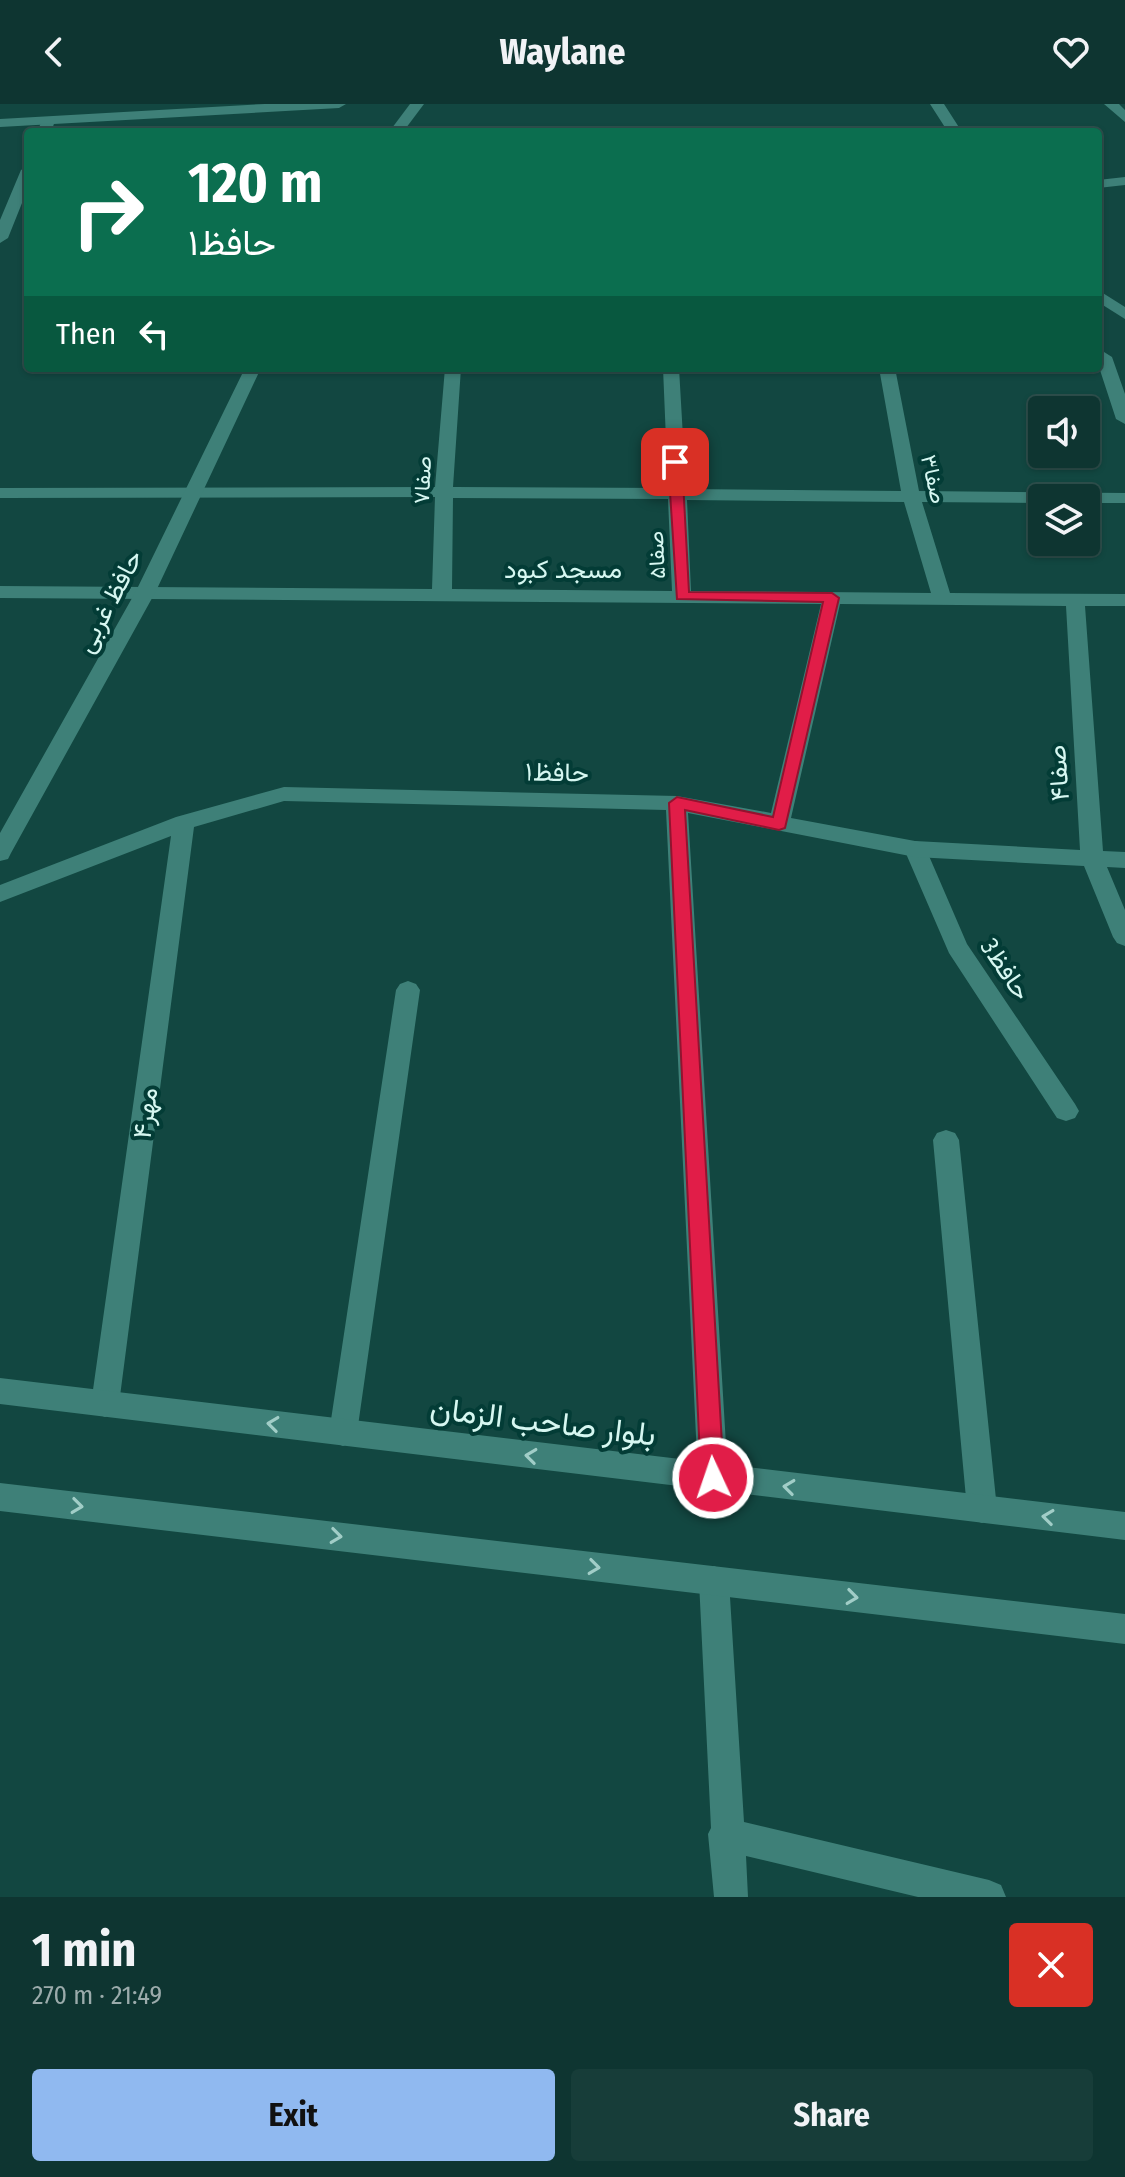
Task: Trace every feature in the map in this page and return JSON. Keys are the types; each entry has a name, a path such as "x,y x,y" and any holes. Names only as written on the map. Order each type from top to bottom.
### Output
{"street":[{"path":"0,123 46,127 339,104"},
{"path":"399,128 417,104"},
{"path":"937,104 952,128"},
{"path":"1111,104 1125,118"},
{"path":"0,238 24,180"},
{"path":"1102,184 1125,181"},
{"path":"1102,298 1125,314"},
{"path":"1102,357 1125,356"},
{"path":"1102,360 1125,419"},
{"name":"حافظ غربی","path":"0,853 146,591 251,372"},
{"name":"صفا۷","path":"442,594 444,492 453,372"},
{"name":"صفا۵","path":"671,372 682,596"},
{"name":"صفا۳","path":"888,372 911,494 942,598"},
{"path":"0,493 911,494 1125,498"},
{"name":"مسجد کبود","path":"0,592 1125,600"},
{"path":"779,824 832,598"},
{"name":"صفا۴","path":"1075,599 1092,858 1125,937"},
{"name":"حافظ۱","path":"0,894 184,822 284,794 677,803 915,849 1125,860"},
{"path":"677,803 713,1478"},
{"name":"مهر۴","path":"105,1404 184,822"},
{"name":"حافظ3","path":"915,849 957,947 1066,1111"},
{"path":"343,1433 408,990"},
{"path":"946,1140 982,1509"},
{"name":"بلوار صاحب الزمان","path":"0,1391 1125,1526"},
{"path":"0,1497 1125,1629"},
{"path":"714,1581 725,1834 731,1897"},
{"path":"725,1834 989,1897"}],"route":[{"path":"675,462 682,596 832,598 779,824 677,803 713,1478"}]}
